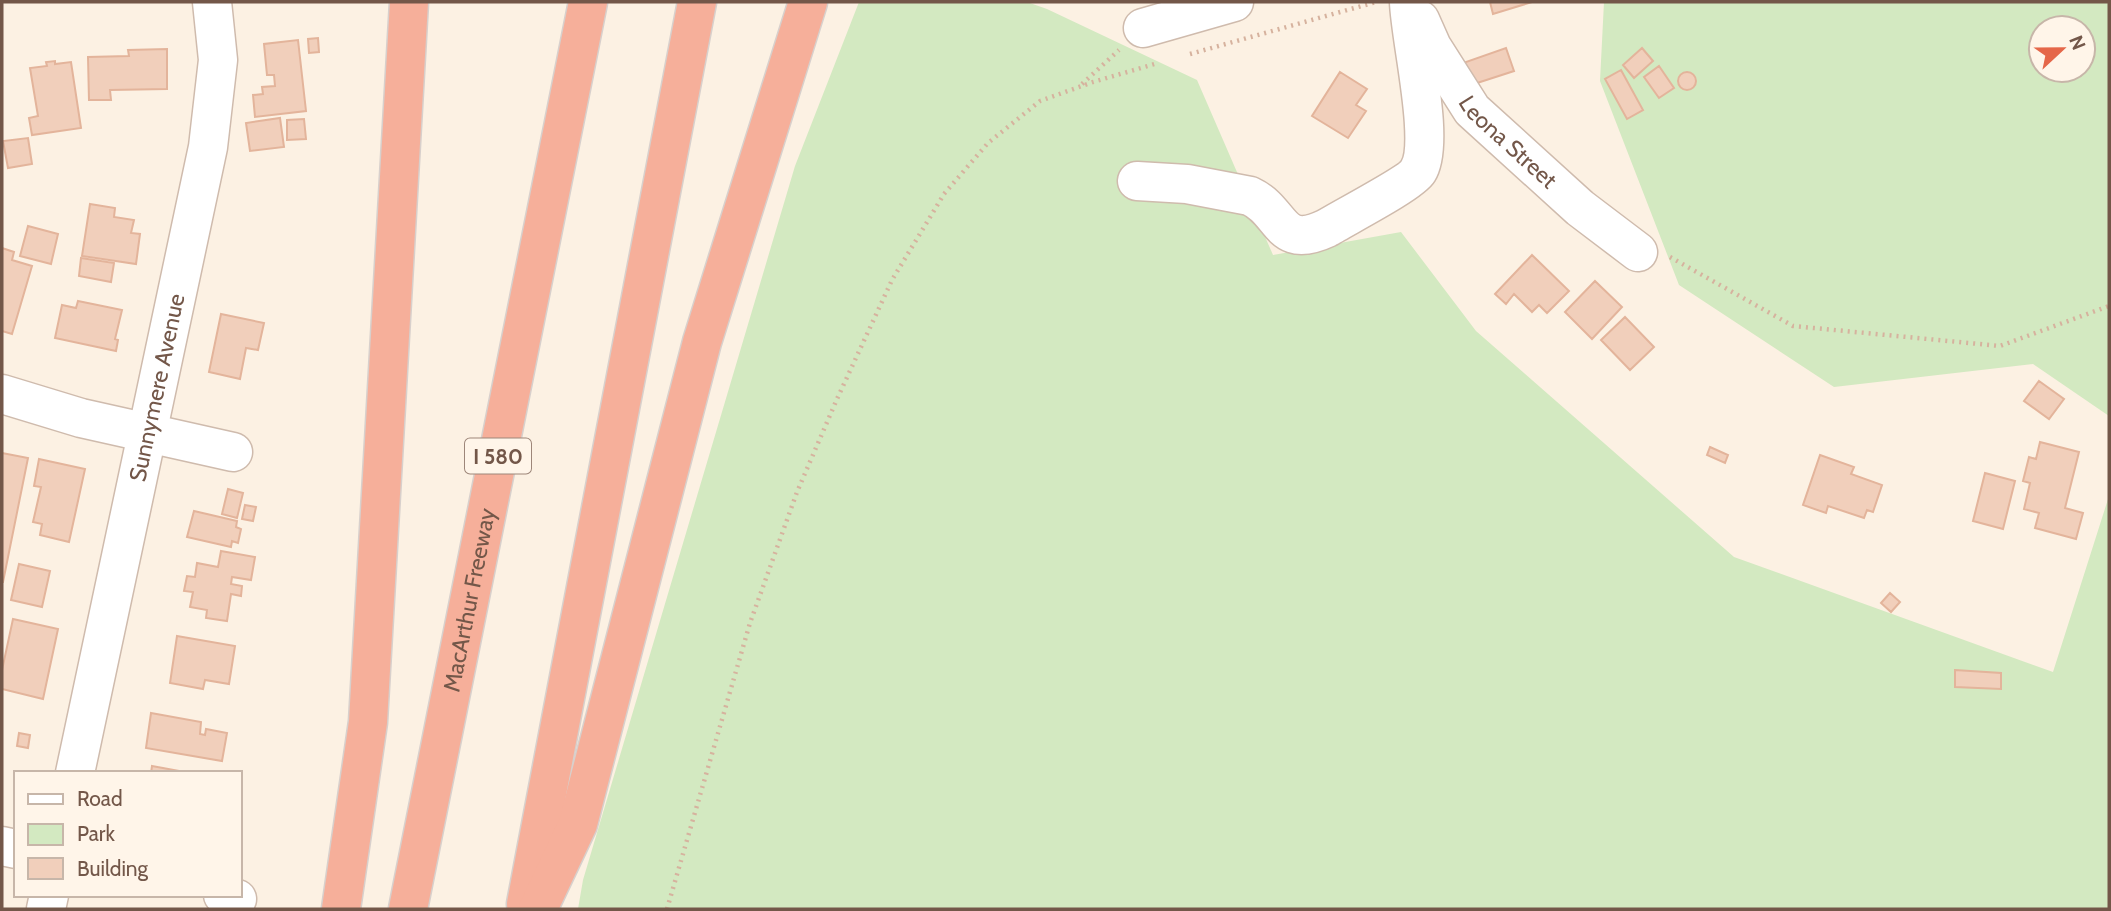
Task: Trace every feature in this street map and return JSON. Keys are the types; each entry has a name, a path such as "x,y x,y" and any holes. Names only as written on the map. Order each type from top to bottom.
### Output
{"highway":[{"path":"341,909 368,722 409,2"},
{"path":"572,2 579,49"},
{"name":"MacArthur Freeway","path":"408,909 588,2"},
{"path":"524,909 697,2"},
{"path":"538,909 578,824 702,342 808,2"}],"street":[{"name":"Sunnymere Avenue","path":"75,771 208,147 218,60 212,2"},
{"path":"1143,28 1234,2"},
{"path":"1137,181 1187,184 1250,196 1259,200 1288,232 1298,235 1327,228 1411,178 1418,171 1424,145 1422,103 1410,25 1411,2"},
{"name":"Leona Street","path":"1411,2 1432,47 1472,110 1580,208 1638,252"},
{"path":"2,394 81,418 233,452"}],"path":[{"path":"1183,56 1376,2"},
{"path":"1078,87 1143,28"},
{"path":"667,909 750,623 797,492 836,399 892,280 944,194 988,143 1040,101 1170,60"},
{"path":"1638,252 1671,257 1793,326 2000,346 2109,306"}],"green space":[{"path":"859,2 1027,2 1197,80 1273,255 1401,232 1476,331 1734,557 2053,672 2109,496 2109,909 578,909 583,880 795,166"},
{"path":"1604,2 2109,2 2109,416 2033,364 1834,387 1679,285 1600,81"}],"building":[{"path":"1490,2 1532,2 1493,14"},
{"path":"318,38 319,52 309,53 308,39"},
{"path":"298,40 306,111 255,117 253,95 263,94 262,87 275,86 274,75 267,75 264,44"},
{"path":"1506,48 1514,71 1471,85 1463,63"},
{"path":"1642,48 1653,61 1634,78 1623,65"},
{"path":"167,49 167,89 110,90 111,100 89,100 88,57 129,56 128,50"},
{"path":"55,61 55,64 71,62 81,128 32,135 29,118 38,116 30,68 47,66 46,62"},
{"path":"1659,66 1674,88 1659,98 1644,77"},
{"path":"1621,70 1643,110 1627,119 1605,79"},
{"path":"1340,72 1367,89 1356,105 1366,111 1348,138 1312,116"},
{"path":"1687,72 1693,75 1696,81 1693,87 1687,90 1681,87 1678,81 1681,75"},
{"path":"280,118 284,147 250,151 246,123"},
{"path":"304,119 306,139 287,140 287,120"},
{"path":"28,138 32,164 8,168 3,141"},
{"path":"90,204 115,208 114,217 134,220 131,233 140,234 136,264 82,256"},
{"path":"28,226 58,234 51,264 20,256"},
{"path":"2,248 14,252 12,260 32,266 12,334 2,331"},
{"path":"1532,255 1569,291 1547,313 1539,305 1532,312 1514,294 1506,304 1495,294"},
{"path":"81,258 114,263 111,282 79,276"},
{"path":"1595,281 1622,307 1592,339 1565,312"},
{"path":"78,301 122,310 115,339 118,340 116,351 55,338 62,305 76,308"},
{"path":"221,314 264,323 258,350 246,348 240,379 209,372"},
{"path":"1625,317 1654,347 1630,370 1601,340"},
{"path":"2039,381 2064,399 2049,419 2024,401"},
{"path":"2040,442 2079,452 2065,508 2083,513 2076,539 2035,528 2039,513 2024,509 2030,483 2023,481 2029,457 2036,459"},
{"path":"1710,447 1728,455 1725,463 1707,455"},
{"path":"2,453 28,458 3,582 2,582"},
{"path":"1820,455 1854,467 1851,474 1882,485 1873,512 1867,510 1864,518 1828,506 1826,513 1803,505"},
{"path":"39,459 85,469 69,542 40,535 42,524 33,522 41,487 34,486"},
{"path":"1985,473 2015,481 2003,529 1973,521"},
{"path":"228,489 243,493 237,518 222,514"},
{"path":"245,505 256,507 253,521 242,519"},
{"path":"194,511 237,521 236,527 241,529 238,543 232,541 231,547 187,537"},
{"path":"221,551 255,557 251,580 232,577 231,584 242,586 241,596 231,594 227,621 206,618 207,610 190,607 193,592 184,591 187,576 195,577 197,563 218,567"},
{"path":"19,564 50,571 42,607 11,600"},
{"path":"1890,593 1900,602 1891,612 1881,603"},
{"path":"13,619 58,629 43,699 2,689 2,670"},
{"path":"177,636 235,646 229,684 205,680 203,689 170,683"},
{"path":"1955,670 2001,673 2001,689 1955,687"},
{"path":"151,713 201,722 200,734 205,735 206,729 227,733 222,761 146,748"},
{"path":"19,733 30,735 28,748 17,746"},
{"path":"152,766 179,771 151,771"}]}
